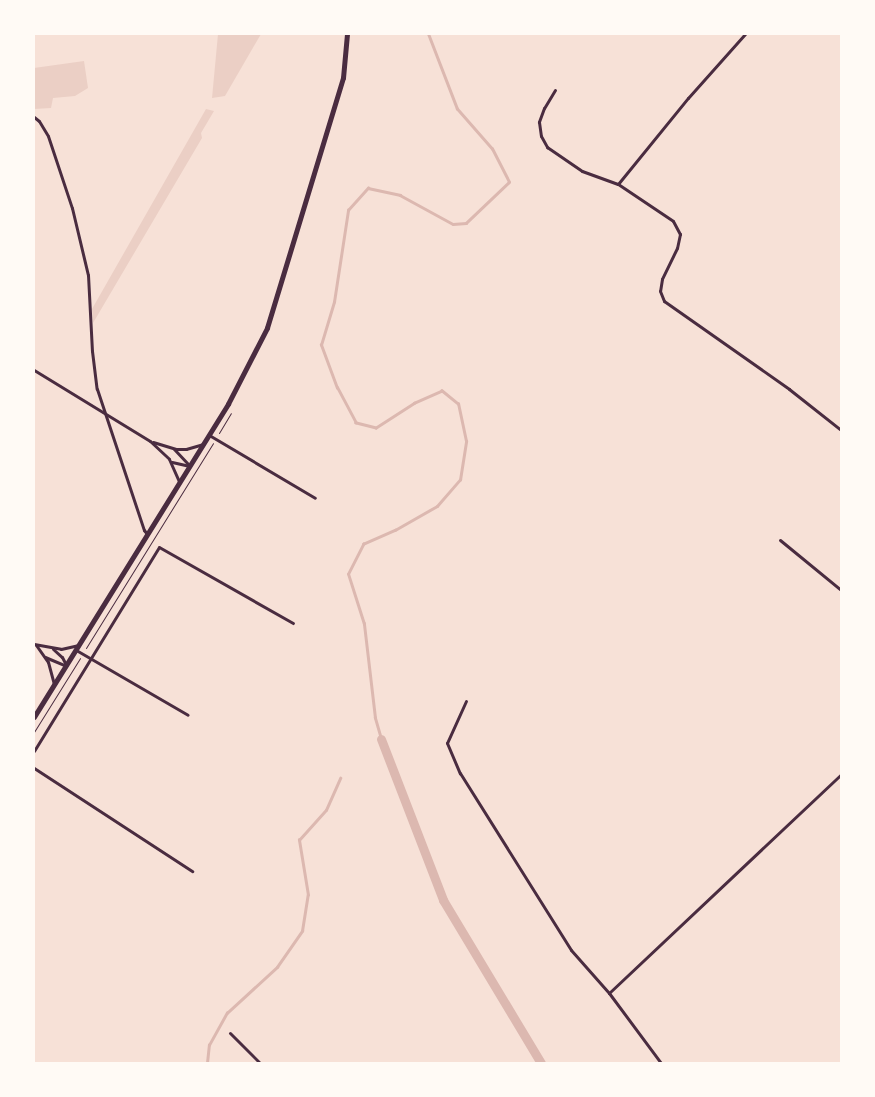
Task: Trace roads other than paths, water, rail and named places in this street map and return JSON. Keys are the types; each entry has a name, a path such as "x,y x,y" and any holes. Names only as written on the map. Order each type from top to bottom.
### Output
{"street":[{"path":"34,718 205,443 228,404 267,328 343,78 347,34"},
{"path":"618,184 688,98 745,34"},
{"path":"555,90 544,108 539,122 541,136 548,147 582,171 618,184 673,221 680,234 677,248 662,279 660,291 664,301 788,389 841,430"},
{"path":"34,117 44,128 53,148 83,248 88,275 92,351 98,389 144,530 147,534"},
{"path":"34,370 150,441 165,453 180,484"},
{"path":"209,435 315,498"},
{"path":"150,441 173,448 186,449 205,443"},
{"path":"173,448 191,466"},
{"path":"171,462 191,466"},
{"path":"780,540 841,590"},
{"path":"34,751 159,547 293,623"},
{"path":"35,644 52,648 77,648"},
{"path":"35,644 51,669 54,685"},
{"path":"52,648 62,657 66,666"},
{"path":"77,648 82,654 188,715"},
{"path":"45,657 66,666"},
{"path":"466,701 447,743 456,765 571,950 609,993 661,1063"},
{"path":"34,768 192,871"},
{"path":"609,993 841,774"},
{"path":"230,1033 260,1063"}],"waterway":[{"path":"381,739 375,718 364,624 348,574 363,544 395,530 437,506 460,480 466,441 458,404 442,391 415,403 376,428 356,423 337,388 321,345 334,302 348,210 368,188 400,195 453,224 466,223 509,182 492,149 457,109 428,34"},
{"path":"381,739 443,900 541,1063"},
{"path":"207,1063 209,1045 227,1013 277,967 302,931 308,895 299,840 326,810 340,778"}]}
